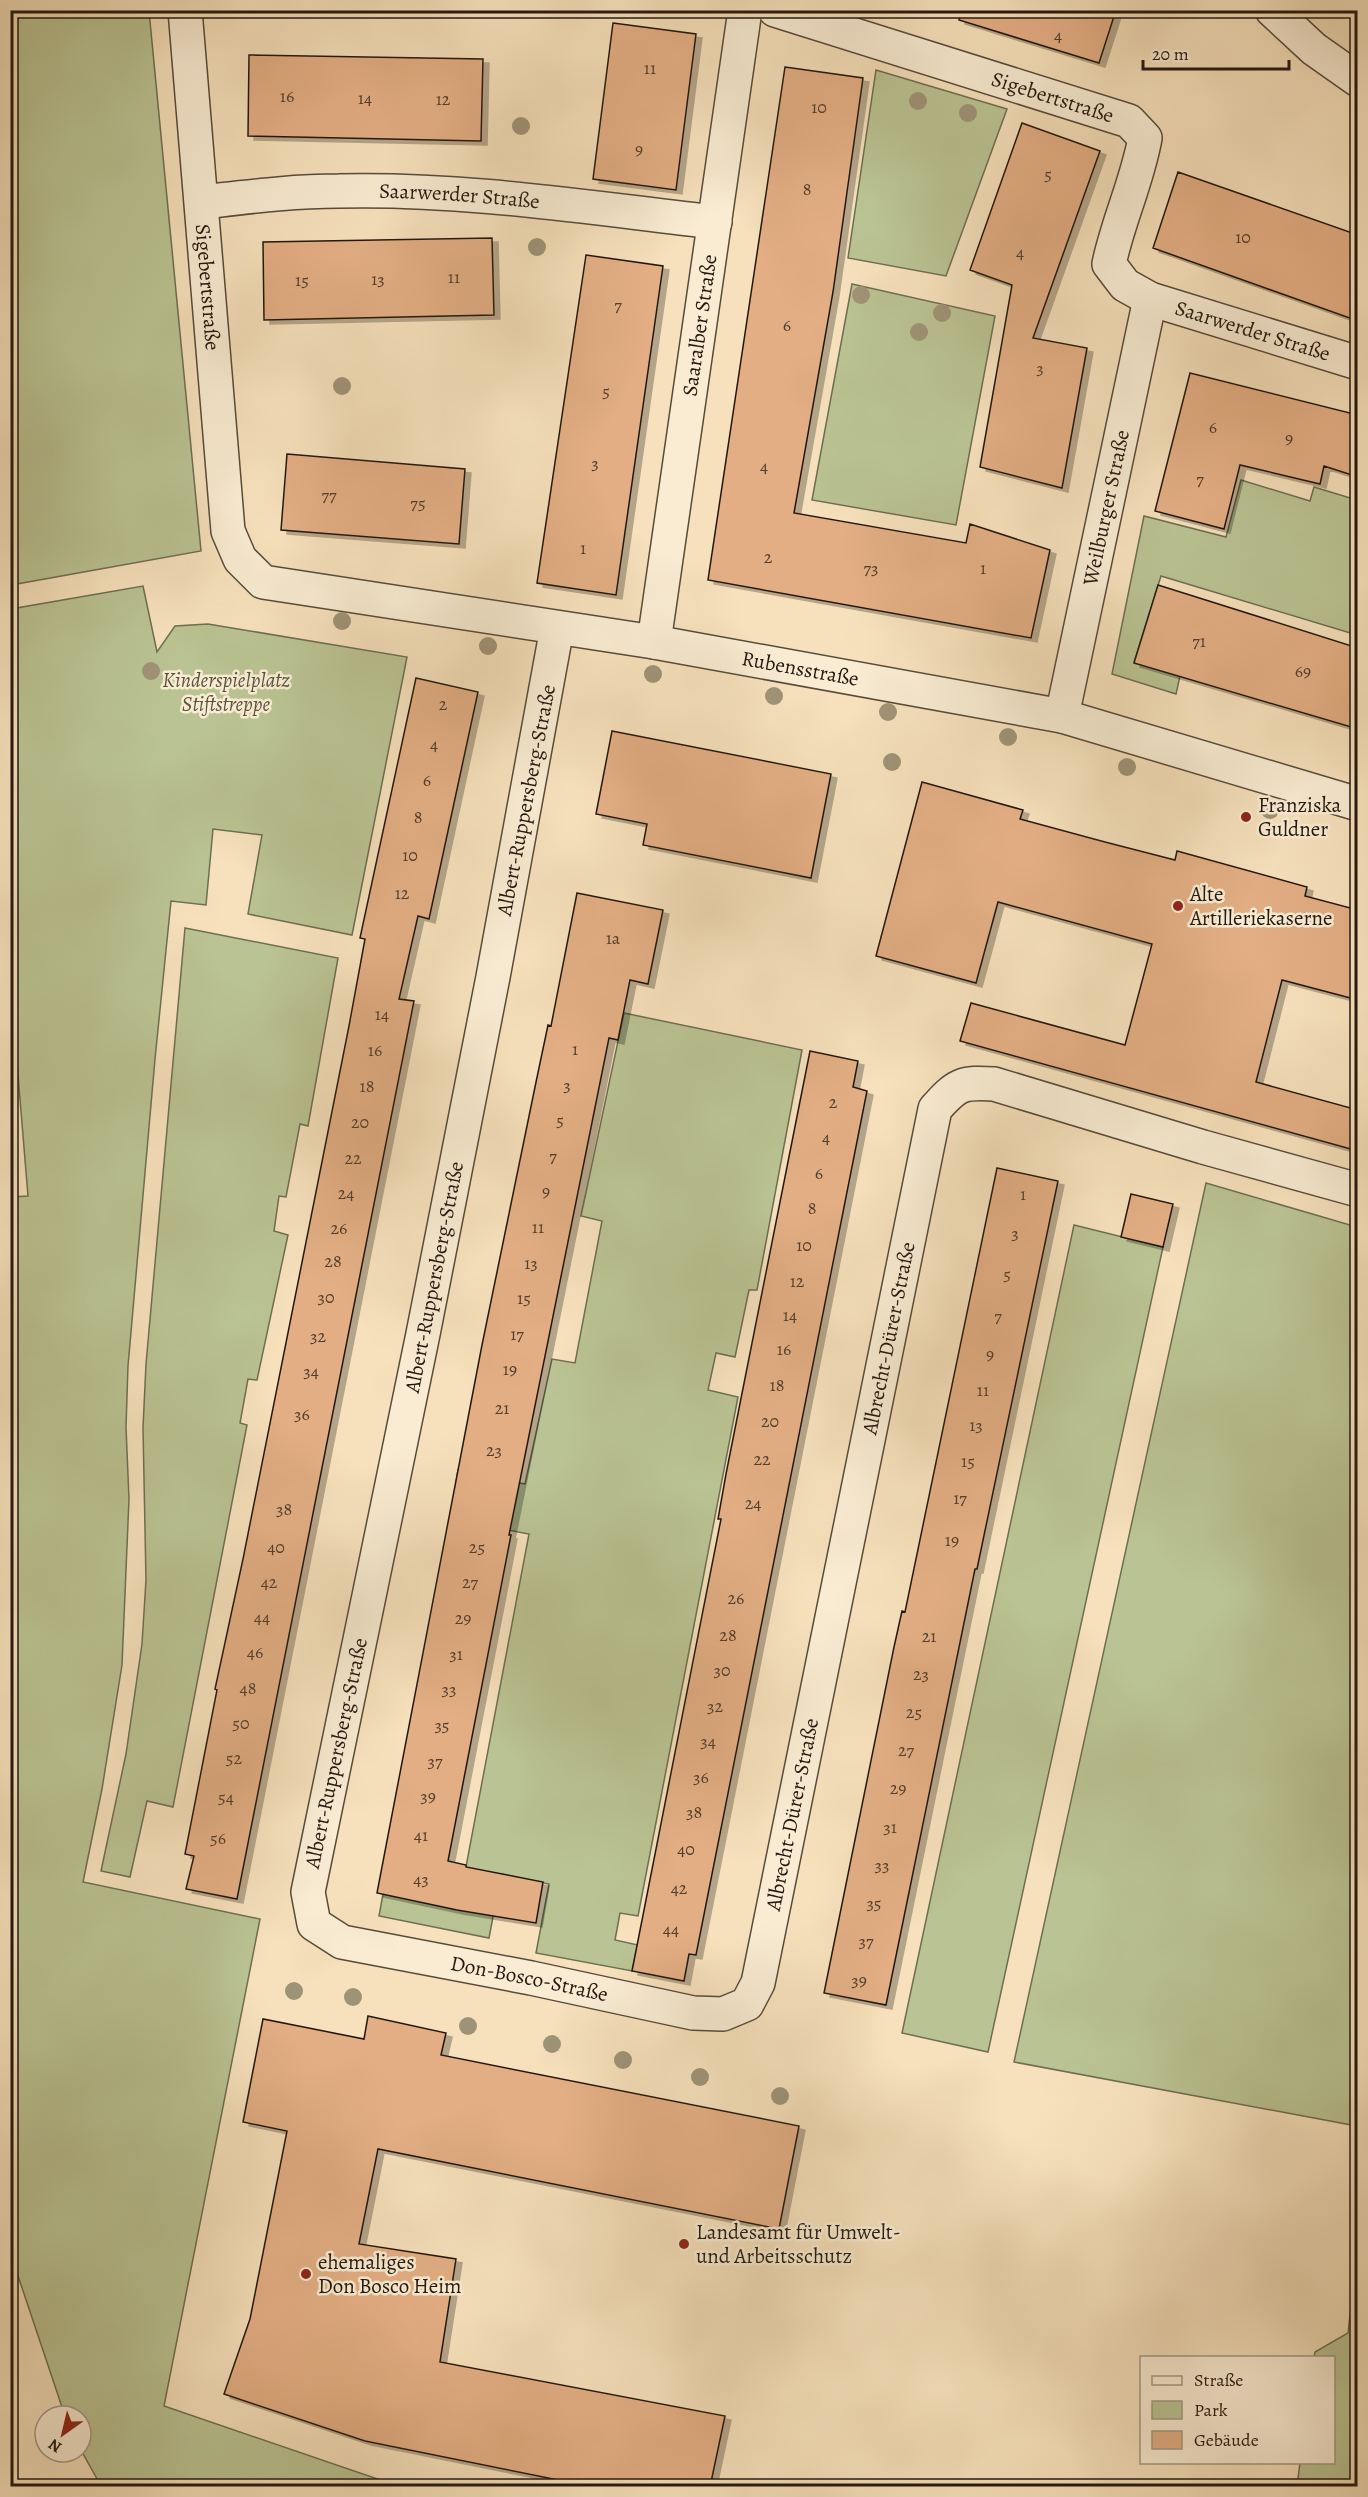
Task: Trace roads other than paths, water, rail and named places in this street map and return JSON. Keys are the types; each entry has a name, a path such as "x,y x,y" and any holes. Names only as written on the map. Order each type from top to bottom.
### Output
{"street":[{"name":"Sigebertstraße","path":"185,10 228,531 240,559"},
{"name":"Saaralber Straße","path":"654,642 745,10"},
{"name":"Sigebertstraße","path":"775,10 1129,121 1145,138 1140,166 1115,233 1109,264 1125,285 1150,298"},
{"path":"1272,10 1314,49 1358,80"},
{"name":"Saarwerder Straße","path":"202,202 337,190 450,194 567,203 715,222"},
{"name":"Saarwerder Straße","path":"1150,298 1358,363"},
{"name":"Weilburger Straße","path":"1062,716 1150,298"},
{"name":"Rubensstraße","path":"240,559 263,582 654,642 1062,716 1358,804"},
{"name":"Albert-Ruppersberg-Straße","path":"314,1924 308,1892 423,1334 495,965 557,628"},
{"name":"Albrecht-Dürer-Straße","path":"747,2004 758,1983 935,1109 949,1093 968,1082 994,1084 1203,1147 1358,1190"},
{"name":"Don-Bosco-Straße","path":"314,1924 342,1942 531,1978 693,2013 723,2014 747,2004"}],"place":[{"name":"Franziska Guldner","path":"1246,817"},
{"name":"Alte Artilleriekaserne","path":"1178,906"},
{"name":"Landesamt für Umwelt- und Arbeitsschutz","path":"684,2244"},
{"name":"ehemaliges Don Bosco Heim","path":"306,2274"}],"park label":[{"name":"Kinderspielplatz Stiftstreppe","path":"226,692"}]}
